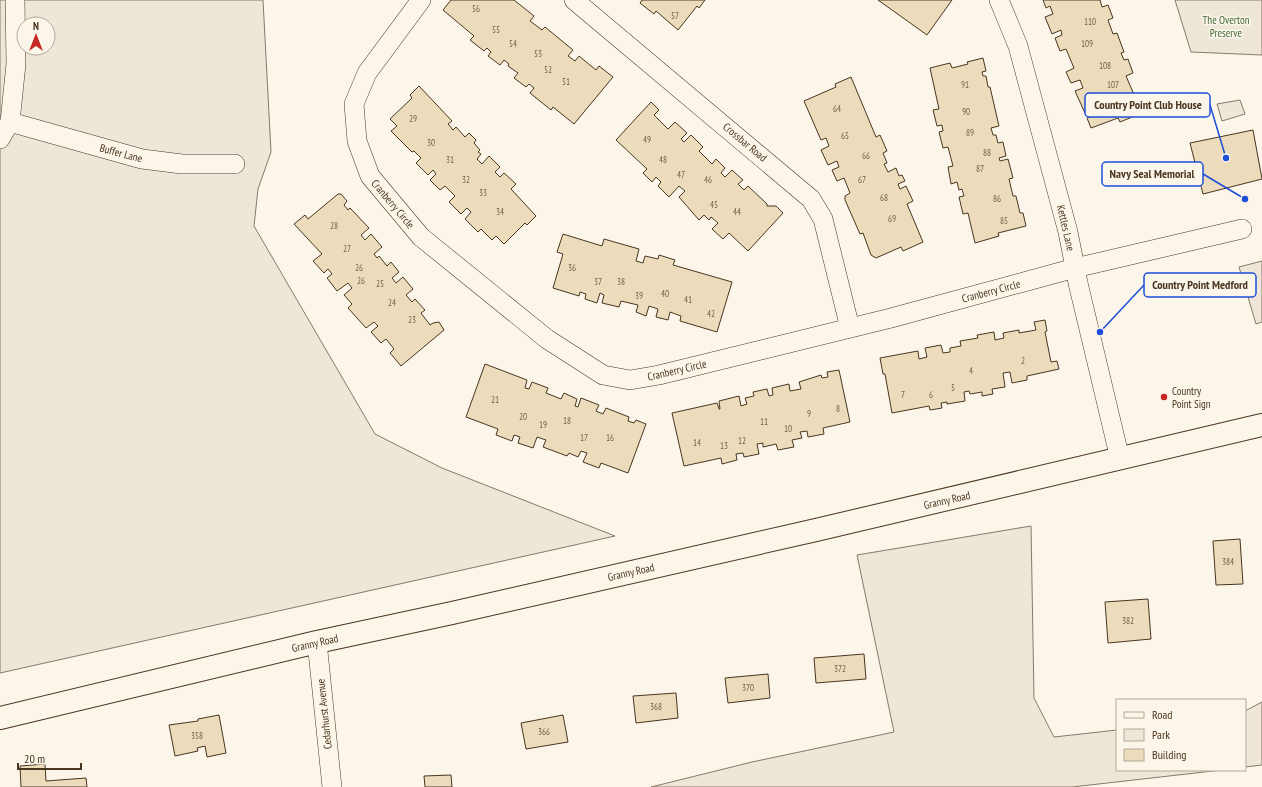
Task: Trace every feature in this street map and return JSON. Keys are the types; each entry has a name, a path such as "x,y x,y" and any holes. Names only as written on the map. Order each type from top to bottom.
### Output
{"street":[{"path":"0,139 10,122 16,64 15,0"},
{"name":"Cranberry Circle","path":"421,0 368,73 354,104 357,141 370,176 421,237 547,339 603,375 630,380 659,375 850,328 1075,268 1242,229"},
{"name":"Crossbar Road","path":"574,0 811,199 823,219 850,328"},
{"name":"Kettles Lane","path":"999,0 1018,46 1068,232 1075,268 1120,459"},
{"name":"Buffer Lane","path":"10,122 142,159 182,164 235,164"},
{"name":"Granny Road","path":"0,718 317,642 452,613 816,530 1262,425"},
{"name":"Cedarhurst Avenue","path":"317,642 332,787"}],"green space":[{"path":"0,0 263,0 271,152 258,189 254,226 375,434 442,468 615,536 0,673"},
{"name":"The Overton Preserve","path":"1175,0 1262,0 1262,55 1191,52"},
{"path":"1240,100 1245,114 1222,121 1217,104"},
{"path":"1262,261 1262,322 1256,324 1239,267"},
{"path":"1031,526 1034,698 1054,737 1116,730 1116,771 1213,771 1072,787 651,787 752,762 894,732 857,555"},
{"path":"1262,702 1262,765 1246,767 1246,710"}],"building":[{"path":"451,0 514,0 534,16 530,21 542,30 545,27 573,50 568,56 575,61 579,56 596,70 599,66 613,77 574,124 553,107 551,110 530,93 534,88 529,84 526,87 514,78 518,73 508,66 509,64 504,60 500,65 488,56 491,52 487,48 484,51 470,40 474,36 443,10"},
{"path":"642,0 705,0 699,8 697,6 678,30 656,11 654,14 640,3"},
{"path":"878,0 952,0 927,35"},
{"path":"1043,0 1100,0 1102,7 1108,5 1113,18 1108,20 1113,34 1117,33 1124,52 1121,53 1124,60 1128,59 1133,73 1126,76 1142,113 1120,122 1118,118 1091,128 1087,118 1090,117 1088,112 1085,113 1075,91 1083,88 1080,80 1071,83 1066,72 1074,68 1066,49 1060,51 1055,38 1062,35 1061,30 1052,34 1045,17 1053,14 1050,6 1046,8"},
{"path":"983,58 986,71 982,72 983,76 986,76 988,87 990,87 999,126 991,128 993,135 996,135 998,143 1003,142 1006,156 999,158 1000,161 1008,159 1013,178 1009,179 1013,196 1016,196 1020,213 1023,213 1026,226 998,233 999,236 975,243 968,213 963,214 959,197 964,196 962,189 959,190 957,182 951,184 948,167 953,166 948,147 943,148 939,132 943,131 942,125 937,126 933,110 939,109 930,68 950,63 952,68"},
{"path":"851,77 876,137 880,135 887,151 883,153 887,163 884,164 888,172 896,168 899,176 902,175 905,181 898,184 900,189 906,186 913,201 907,204 923,242 903,251 901,247 876,258 871,255 863,233 860,234 845,200 845,196 850,193 844,178 837,181 832,170 839,167 837,161 828,165 821,150 829,146 826,138 821,140 804,101 836,87 835,84"},
{"path":"419,86 452,121 448,124 453,130 456,127 465,137 469,133 476,140 474,143 480,150 478,152 481,154 477,159 482,164 489,156 500,167 495,172 500,177 504,173 516,184 511,189 536,216 527,225 525,223 504,244 496,236 492,240 481,229 478,232 465,219 471,212 467,208 461,214 449,202 455,196 445,186 440,190 430,180 436,174 433,170 428,175 416,163 421,158 414,151 412,152 391,131 397,126 390,119 412,98 410,95"},
{"path":"651,102 659,110 654,115 668,129 675,122 687,133 681,139 684,142 691,135 703,147 699,151 712,164 716,159 725,168 721,173 725,177 732,170 743,180 738,184 744,190 748,186 767,204 767,206 776,206 783,213 748,251 729,233 723,239 712,229 718,223 711,217 709,220 704,215 699,220 679,197 685,191 679,186 669,197 658,186 661,182 656,177 652,182 643,173 647,169 616,140"},
{"path":"1253,130 1262,179 1203,194 1190,143"},
{"path":"338,194 341,194 347,201 344,205 348,210 350,208 369,228 361,235 365,240 371,234 382,247 374,254 377,258 379,256 387,266 391,262 399,272 392,278 396,283 403,277 413,289 406,295 412,302 415,299 425,310 421,313 430,325 439,322 444,330 401,366 390,353 394,349 386,339 381,343 371,332 378,326 374,322 366,328 348,308 352,304 344,295 352,288 348,283 337,291 327,278 332,274 328,269 324,273 313,261 322,254 294,224 305,215 308,219"},
{"path":"563,234 602,246 604,239 639,249 636,261 643,263 645,256 658,259 659,255 675,260 673,265 732,282 717,332 680,321 681,316 670,312 668,320 656,317 658,309 649,306 646,316 636,312 638,305 621,301 619,307 602,303 604,295 600,293 597,303 585,299 586,294 580,292 579,296 553,288 563,254 557,252"},
{"path":"1045,320 1047,331 1045,332 1051,362 1057,361 1059,369 1027,376 1027,380 1012,383 1010,372 1003,373 1005,387 992,389 993,394 982,396 982,392 970,394 969,391 964,392 965,401 947,404 947,402 941,403 942,408 930,410 929,406 892,413 885,374 883,374 880,358 918,351 919,359 927,357 925,348 941,345 943,353 950,352 950,348 961,346 960,341 978,338 977,335 994,332 995,340 1004,338 1003,333 1019,330 1019,333 1036,330 1034,322"},
{"path":"485,364 527,380 525,388 529,389 532,382 548,388 546,393 561,399 564,393 577,399 575,406 578,407 581,398 599,405 596,411 603,414 606,408 629,417 628,421 634,423 636,420 646,424 628,473 601,463 599,468 583,462 587,453 581,451 578,457 569,453 567,456 543,447 546,440 537,437 533,448 518,443 520,437 514,435 512,441 496,435 498,429 466,417"},
{"path":"839,370 850,422 823,428 824,434 808,437 807,431 800,432 802,438 792,440 794,447 778,450 776,444 763,447 763,443 757,444 759,454 744,457 743,453 736,454 737,460 722,464 721,458 684,466 672,413 717,403 720,409 719,401 739,396 741,406 747,404 745,398 754,396 753,392 767,389 769,396 773,395 772,388 789,384 790,391 801,389 799,382 821,375 822,378 828,377 827,372"},
{"path":"1240,539 1243,584 1216,585 1213,541"},
{"path":"1148,599 1151,639 1108,643 1105,602"},
{"path":"864,654 866,679 816,683 814,658"},
{"path":"768,674 770,698 728,703 725,678"},
{"path":"676,693 678,718 636,723 633,696"},
{"path":"219,715 226,753 207,757 205,746 197,748 198,751 175,756 169,725 198,721 198,719"},
{"path":"563,715 568,742 526,749 521,723"},
{"path":"45,764 46,781 86,778 87,787 21,787 20,766"},
{"path":"451,775 452,787 425,787 424,776"}],"place":[{"name":"Country Point Club House","path":"1226,158"},
{"name":"Navy Seal Memorial","path":"1245,199"},
{"name":"Country Point Medford","path":"1100,332"},
{"name":"Country Point Sign","path":"1164,397"}]}
